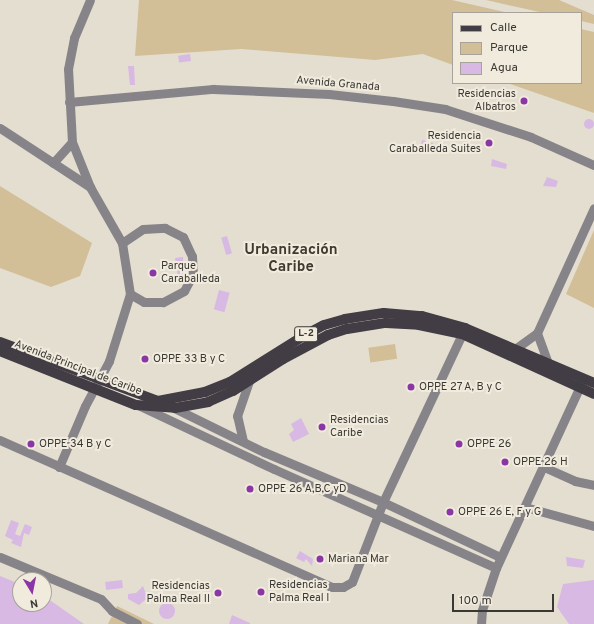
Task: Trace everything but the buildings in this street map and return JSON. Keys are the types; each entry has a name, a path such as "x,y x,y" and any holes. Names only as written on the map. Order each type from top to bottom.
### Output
{"main road":[{"name":"Avenida Principal de Caribe","path":"0,351 97,385 158,401 205,392 230,382 305,335 345,319 384,313 414,316 463,331 515,349 594,383"},
{"name":"Avenida Principal de Caribe","path":"0,342 97,385 136,405 175,408 208,402 249,381 309,344 347,329 386,323 419,325 463,331 579,389 594,394"}],"street":[{"path":"59,467 109,361 130,294 122,243 90,187 72,142 68,69 74,38 90,0"},
{"name":"Avenida Granada","path":"69,102 213,89 329,94 394,101 445,109 531,137 594,165"},
{"path":"0,128 90,187"},
{"path":"53,163 72,142"},
{"path":"515,349 537,333 594,208"},
{"path":"122,243 143,229 165,228 183,237 192,256 193,274 184,291 163,302 144,302 130,294"},
{"path":"0,440 331,587 343,587 352,582 383,502 463,331"},
{"path":"537,333 548,363"},
{"path":"481,624 482,610 500,557 544,467 584,379"},
{"path":"243,441 237,416 249,381"},
{"path":"158,401 243,441 383,502 500,557"},
{"path":"136,405 274,469 496,568"},
{"path":"544,467 575,481 594,486"},
{"path":"525,507 594,526"},
{"path":"0,557 101,599 112,611 136,624"}],"green space":[{"path":"139,0 452,0 505,12 452,12 452,65 423,54 375,60 241,49 135,56"},
{"path":"486,0 559,0 594,15 594,24 582,21 582,12 540,12"},
{"path":"582,29 594,32 594,113 510,84 582,84"},
{"path":"0,186 92,243 80,276 51,287 0,268"},
{"path":"594,230 594,308 566,294"},
{"path":"395,344 397,359 370,363 368,348"},
{"path":"117,606 154,624 108,624"}],"water":[{"path":"190,54 191,61 179,63 178,56"},
{"path":"128,66 134,66 135,85 130,85"},
{"path":"587,119 591,119 593,120 593,128 587,129 584,126 584,122"},
{"path":"422,140 433,143 433,148 421,146"},
{"path":"492,159 507,164 506,169 491,166"},
{"path":"547,177 558,181 556,187 543,186"},
{"path":"227,236 232,253 226,255 221,238"},
{"path":"183,257 184,277 178,277 175,258"},
{"path":"219,290 230,293 224,312 214,309"},
{"path":"301,418 309,434 293,442 289,434 294,430 291,424"},
{"path":"11,520 19,523 15,534 20,536 25,524 32,527 29,535 24,533 21,547 11,543 13,540 5,536"},
{"path":"300,551 313,559 312,566 306,559 304,562 296,558"},
{"path":"566,557 585,560 583,568 567,566"},
{"path":"0,576 12,581 12,612 52,612 52,602 84,624 0,624"},
{"path":"122,580 123,588 106,590 105,582"},
{"path":"594,580 594,624 569,624 557,607 563,584"},
{"path":"143,586 146,594 154,597 152,601 145,600 139,605 128,599 128,594 136,593"},
{"path":"164,603 170,603 175,608 173,617 170,619 164,619 159,614 159,608"},
{"path":"232,615 250,623 250,624 229,624"}],"place":[{"name":"Residencias Albatros","path":"524,101"},
{"name":"Residencia Caraballeda Suites","path":"489,143"},
{"name":"Parque Caraballeda","path":"153,273"},
{"name":"OPPE 33 B y C","path":"145,359"},
{"name":"OPPE 27 A, B y C","path":"411,387"},
{"name":"Residencias Caribe","path":"322,427"},
{"name":"OPPE 34 B y C","path":"31,444"},
{"name":"OPPE 26","path":"459,444"},
{"name":"OPPE 26 H","path":"505,462"},
{"name":"OPPE 26 A,B,C yD","path":"250,489"},
{"name":"OPPE 26 E, F y G","path":"450,512"},
{"name":"Mariana Mar","path":"320,559"},
{"name":"Residencias Palma Real I","path":"261,592"},
{"name":"Residencias Palma Real II","path":"218,593"}],"district":[{"name":"Urbanización Caribe","path":"291,258"}]}
